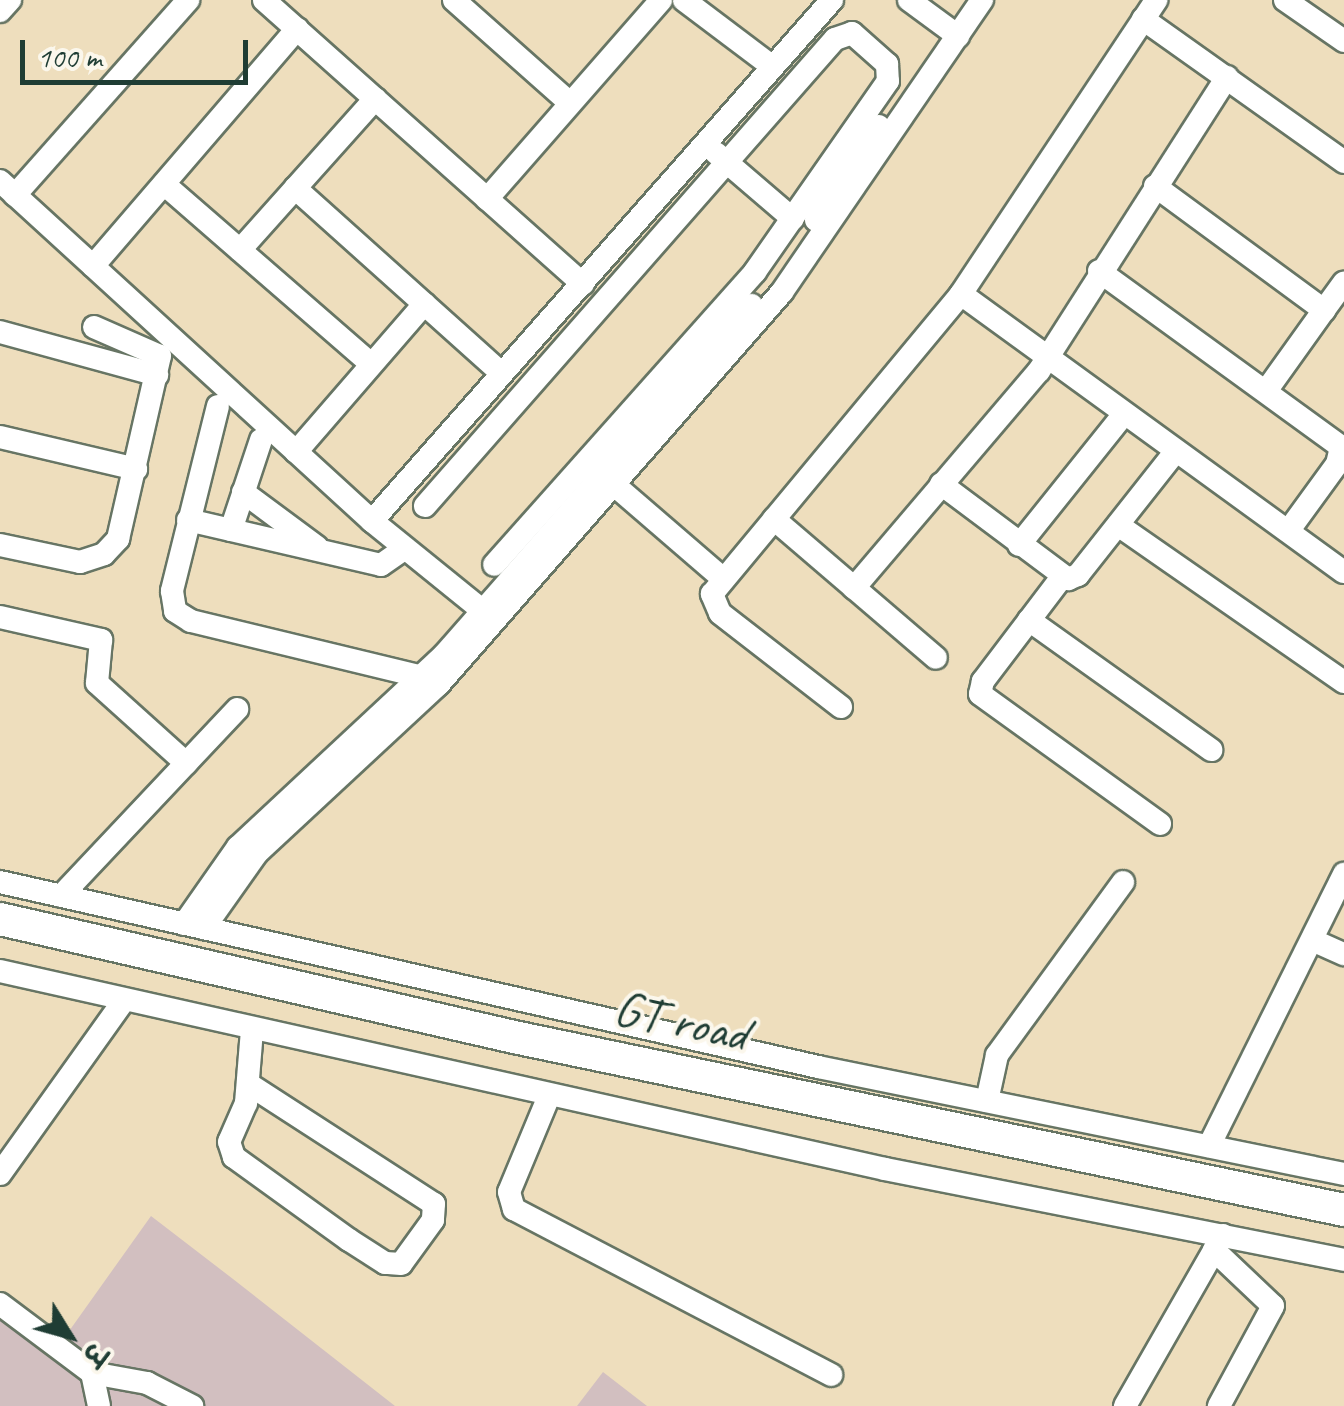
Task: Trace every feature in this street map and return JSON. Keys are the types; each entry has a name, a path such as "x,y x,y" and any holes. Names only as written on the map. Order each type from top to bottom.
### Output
{"highway":[{"name":"GT road","path":"0,919 514,1037 1344,1210"},
{"name":"GT road","path":"0,939 512,1055 1344,1228"}],"street":[{"path":"0,11 10,0"},
{"path":"188,0 8,188 372,520 489,616"},
{"path":"264,0 583,284"},
{"path":"454,0 570,102"},
{"path":"487,199 660,0"},
{"path":"684,0 772,67"},
{"path":"372,520 832,0"},
{"path":"909,0 952,32"},
{"path":"952,32 964,0"},
{"path":"194,926 284,825 438,685 489,616 608,480 768,286 952,32 982,0"},
{"path":"1285,0 1312,8 1344,41"},
{"path":"841,708 720,613 712,594 961,294 1150,10 1227,77 1344,162"},
{"path":"93,266 297,29"},
{"path":"426,506 835,39 852,33 890,75 793,219 731,301 494,565"},
{"path":"854,588 1048,356 1227,77"},
{"path":"240,250 375,99"},
{"path":"704,144 793,219"},
{"path":"164,184 372,364"},
{"path":"1155,186 1324,310"},
{"path":"295,188 502,374"},
{"path":"1100,271 1341,447 1338,464 1288,530"},
{"path":"1266,390 1344,282"},
{"path":"961,294 1344,572"},
{"path":"296,452 424,304"},
{"path":"0,545 80,562 104,554 122,530 157,375 155,351 94,327"},
{"path":"0,332 157,375"},
{"path":"218,406 171,603 182,616 424,676"},
{"path":"1019,545 1124,414"},
{"path":"0,437 136,470"},
{"path":"231,530 261,440"},
{"path":"941,484 1062,577 1078,575 1176,451"},
{"path":"608,480 722,578"},
{"path":"244,492 324,553"},
{"path":"774,519 936,658"},
{"path":"188,520 381,564 405,548"},
{"path":"1118,525 1344,682"},
{"path":"1062,577 982,681 980,694 1160,824"},
{"path":"194,926 212,880 268,815 489,616"},
{"path":"0,617 101,640 97,683 186,763"},
{"path":"1029,620 1211,750"},
{"path":"62,896 236,709"},
{"path":"0,882 987,1101 1344,1174"},
{"path":"987,1101 996,1055 1123,882"},
{"path":"1209,1146 1341,887"},
{"path":"1312,940 1344,954"},
{"path":"0,971 1218,1243 1344,1260"},
{"path":"0,1174 124,1000"},
{"path":"250,1085 434,1204 434,1220 401,1264 361,1248 234,1157 229,1142 250,1085 252,1030"},
{"path":"548,1096 509,1192 514,1209 832,1375"},
{"path":"1124,1406 1218,1243"},
{"path":"1218,1243 1273,1306 1219,1406"},
{"path":"0,1304 92,1373 147,1383 192,1406"},
{"path":"92,1373 98,1406"}],"shaded area":[{"path":"151,1216 395,1406 0,1406 0,1295 62,1341"},
{"path":"603,1372 647,1406 577,1406"}]}
